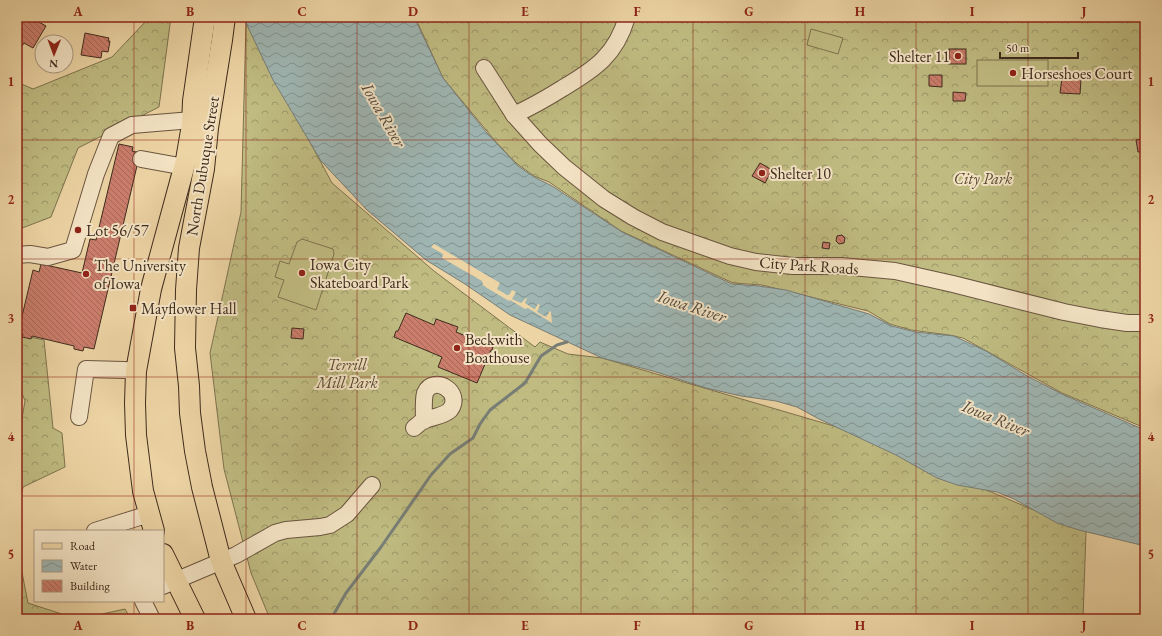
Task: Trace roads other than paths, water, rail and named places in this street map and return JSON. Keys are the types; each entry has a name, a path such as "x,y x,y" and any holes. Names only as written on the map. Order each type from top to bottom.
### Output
{"main road":[{"name":"North Dubuque Street","path":"152,523 143,491 136,435 136,371 151,289 185,166 205,17"},
{"name":"North Dubuque Street","path":"224,17 221,48 208,128 204,169 190,242 186,290 185,348 190,413 202,487 221,561 246,619"},
{"path":"164,558 170,584 194,619"}],"street":[{"path":"514,115 533,106 588,73 600,64 617,41 627,17"},
{"name":"City Park Roads","path":"484,68 514,115 540,144 569,171 604,199 627,214 662,232 730,256 756,262 793,266 841,266 895,272 953,284 1064,312 1127,323 1145,323"},
{"path":"17,255 30,254 48,257 73,250 96,174 111,136 132,125 192,120"},
{"path":"141,158 185,166"},
{"path":"79,416 86,369 136,371"},
{"path":"170,584 236,555 275,533 286,530 320,527 330,524 347,514 372,485"},
{"path":"102,530 152,523"},
{"path":"144,602 152,619"}],"water":[{"name":"Iowa River","path":"245,17 414,17 443,78 486,132 518,166 534,177 552,186 622,232 732,284 786,290 869,314 892,326 915,332 954,336 986,351 1029,377 1064,395 1145,429 1145,546 1079,530 1057,523 1014,499 997,492 957,485 937,478 896,455 797,407 776,401 741,396 706,388 653,371 602,358 510,315 465,284 426,260 367,210 321,161 273,80 246,23"}],"waterway":[{"path":"331,619 346,593 381,547 431,475 450,454 473,438 480,424 490,410 525,383 541,356 557,345 567,342"}],"place":[{"name":"Shelter 11","path":"958,56"},
{"name":"Horseshoes Court","path":"1013,73"},
{"name":"Shelter 10","path":"762,173"},
{"name":"Lot 56/57","path":"78,230"},
{"name":"Iowa City Skateboard Park","path":"302,273"},
{"name":"The University of Iowa","path":"86,274"},
{"name":"Mayflower Hall","path":"133,308"},
{"name":"Beckwith Boathouse","path":"457,348"}],"park label":[{"name":"City Park","path":"983,178"},
{"name":"Terrill Mill Park","path":"347,373"}]}
